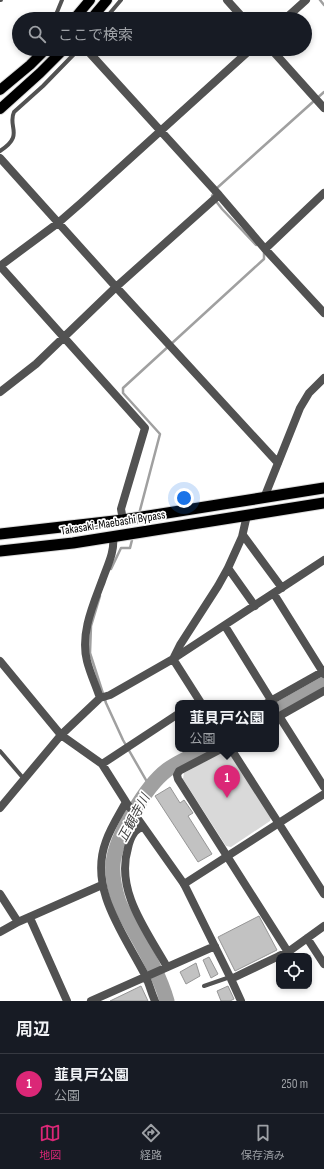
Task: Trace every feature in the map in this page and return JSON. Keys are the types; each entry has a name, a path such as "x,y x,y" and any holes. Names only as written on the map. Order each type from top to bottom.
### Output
{"highway":[{"name":"Takasaki-Maebashi Bypass","path":"0,534 122,520 324,488"},
{"name":"Takasaki-Maebashi Bypass","path":"0,551 44,547 112,537 324,503"}],"main road":[{"path":"80,12 90,0"},
{"path":"97,12 108,0"},
{"path":"0,90 39,56"},
{"path":"0,109 57,56"}],"street":[{"path":"227,0 238,12"},
{"path":"292,12 306,0"},
{"path":"92,56 324,313"},
{"path":"122,520 121,509 145,428 0,266 58,223 243,56"},
{"path":"277,56 324,108"},
{"path":"0,158 278,463"},
{"path":"265,249 324,193"},
{"path":"0,392 36,364 116,287 219,195"},
{"path":"264,498 300,408 309,393 324,378"},
{"path":"173,659 180,645 228,568 243,535 247,515"},
{"path":"243,535 282,588"},
{"path":"100,698 87,660 87,624 113,550 112,537"},
{"path":"0,808 61,735 100,698 110,696 173,659 324,560"},
{"path":"228,568 255,606"},
{"path":"273,700 324,672 274,594"},
{"path":"225,626 268,700"},
{"path":"173,659 197,700"},
{"path":"0,661 61,735 102,764 128,805 184,884 241,1001"},
{"path":"279,716 324,691"},
{"path":"102,764 175,716"},
{"path":"279,719 324,787"},
{"path":"215,752 179,771 177,775 288,952 324,926"},
{"path":"233,752 324,894"},
{"path":"184,884 324,794"},
{"path":"128,805 106,841 101,862 102,885 108,905 147,976 155,1001"},
{"path":"141,823 129,843 125,857 124,874 130,899 164,969"},
{"path":"0,932 18,922 102,885"},
{"path":"0,894 18,922"},
{"path":"30,918 67,1001"},
{"path":"308,938 324,964"},
{"path":"91,1001 215,946"},
{"path":"231,978 276,957"}],"lane":[{"path":"58,12 62,0"},
{"path":"111,12 121,0"},
{"path":"0,151 11,141 14,136 12,116 14,112 43,86 72,56"},
{"path":"0,751 24,779"},
{"path":"204,986 231,978"}],"shaded area":[{"path":"222,752 229,752 271,817 270,821 231,847 226,846 183,779 184,773"}],"building":[{"path":"170,787 180,803 184,800 193,813 188,816 212,854 198,862 155,796"},
{"path":"259,916 277,950 235,971 218,937"},
{"path":"209,957 218,974 211,978 203,960"},
{"path":"196,963 200,976 186,984 180,972"},
{"path":"141,986 148,1001 110,1001"},
{"path":"228,986 234,999 230,1001 221,1001 217,991"}],"waterway":[{"path":"320,0 324,5"},
{"path":"256,245 222,209 212,196 217,188 324,92"},
{"path":"139,514 160,434 123,393 123,388 264,259 264,253"},
{"path":"111,569 121,548 130,548 133,536"},
{"path":"100,596 91,626 90,653 106,703 123,740 150,787"},
{"name":"正観寺川","path":"279,709 324,684"},
{"name":"正観寺川","path":"167,1001 161,982 119,902 114,883 113,864 119,840 125,827 150,788 167,770 187,758 201,752"}],"place":[{"name":"韮貝戸公園","path":"227,798"}]}
